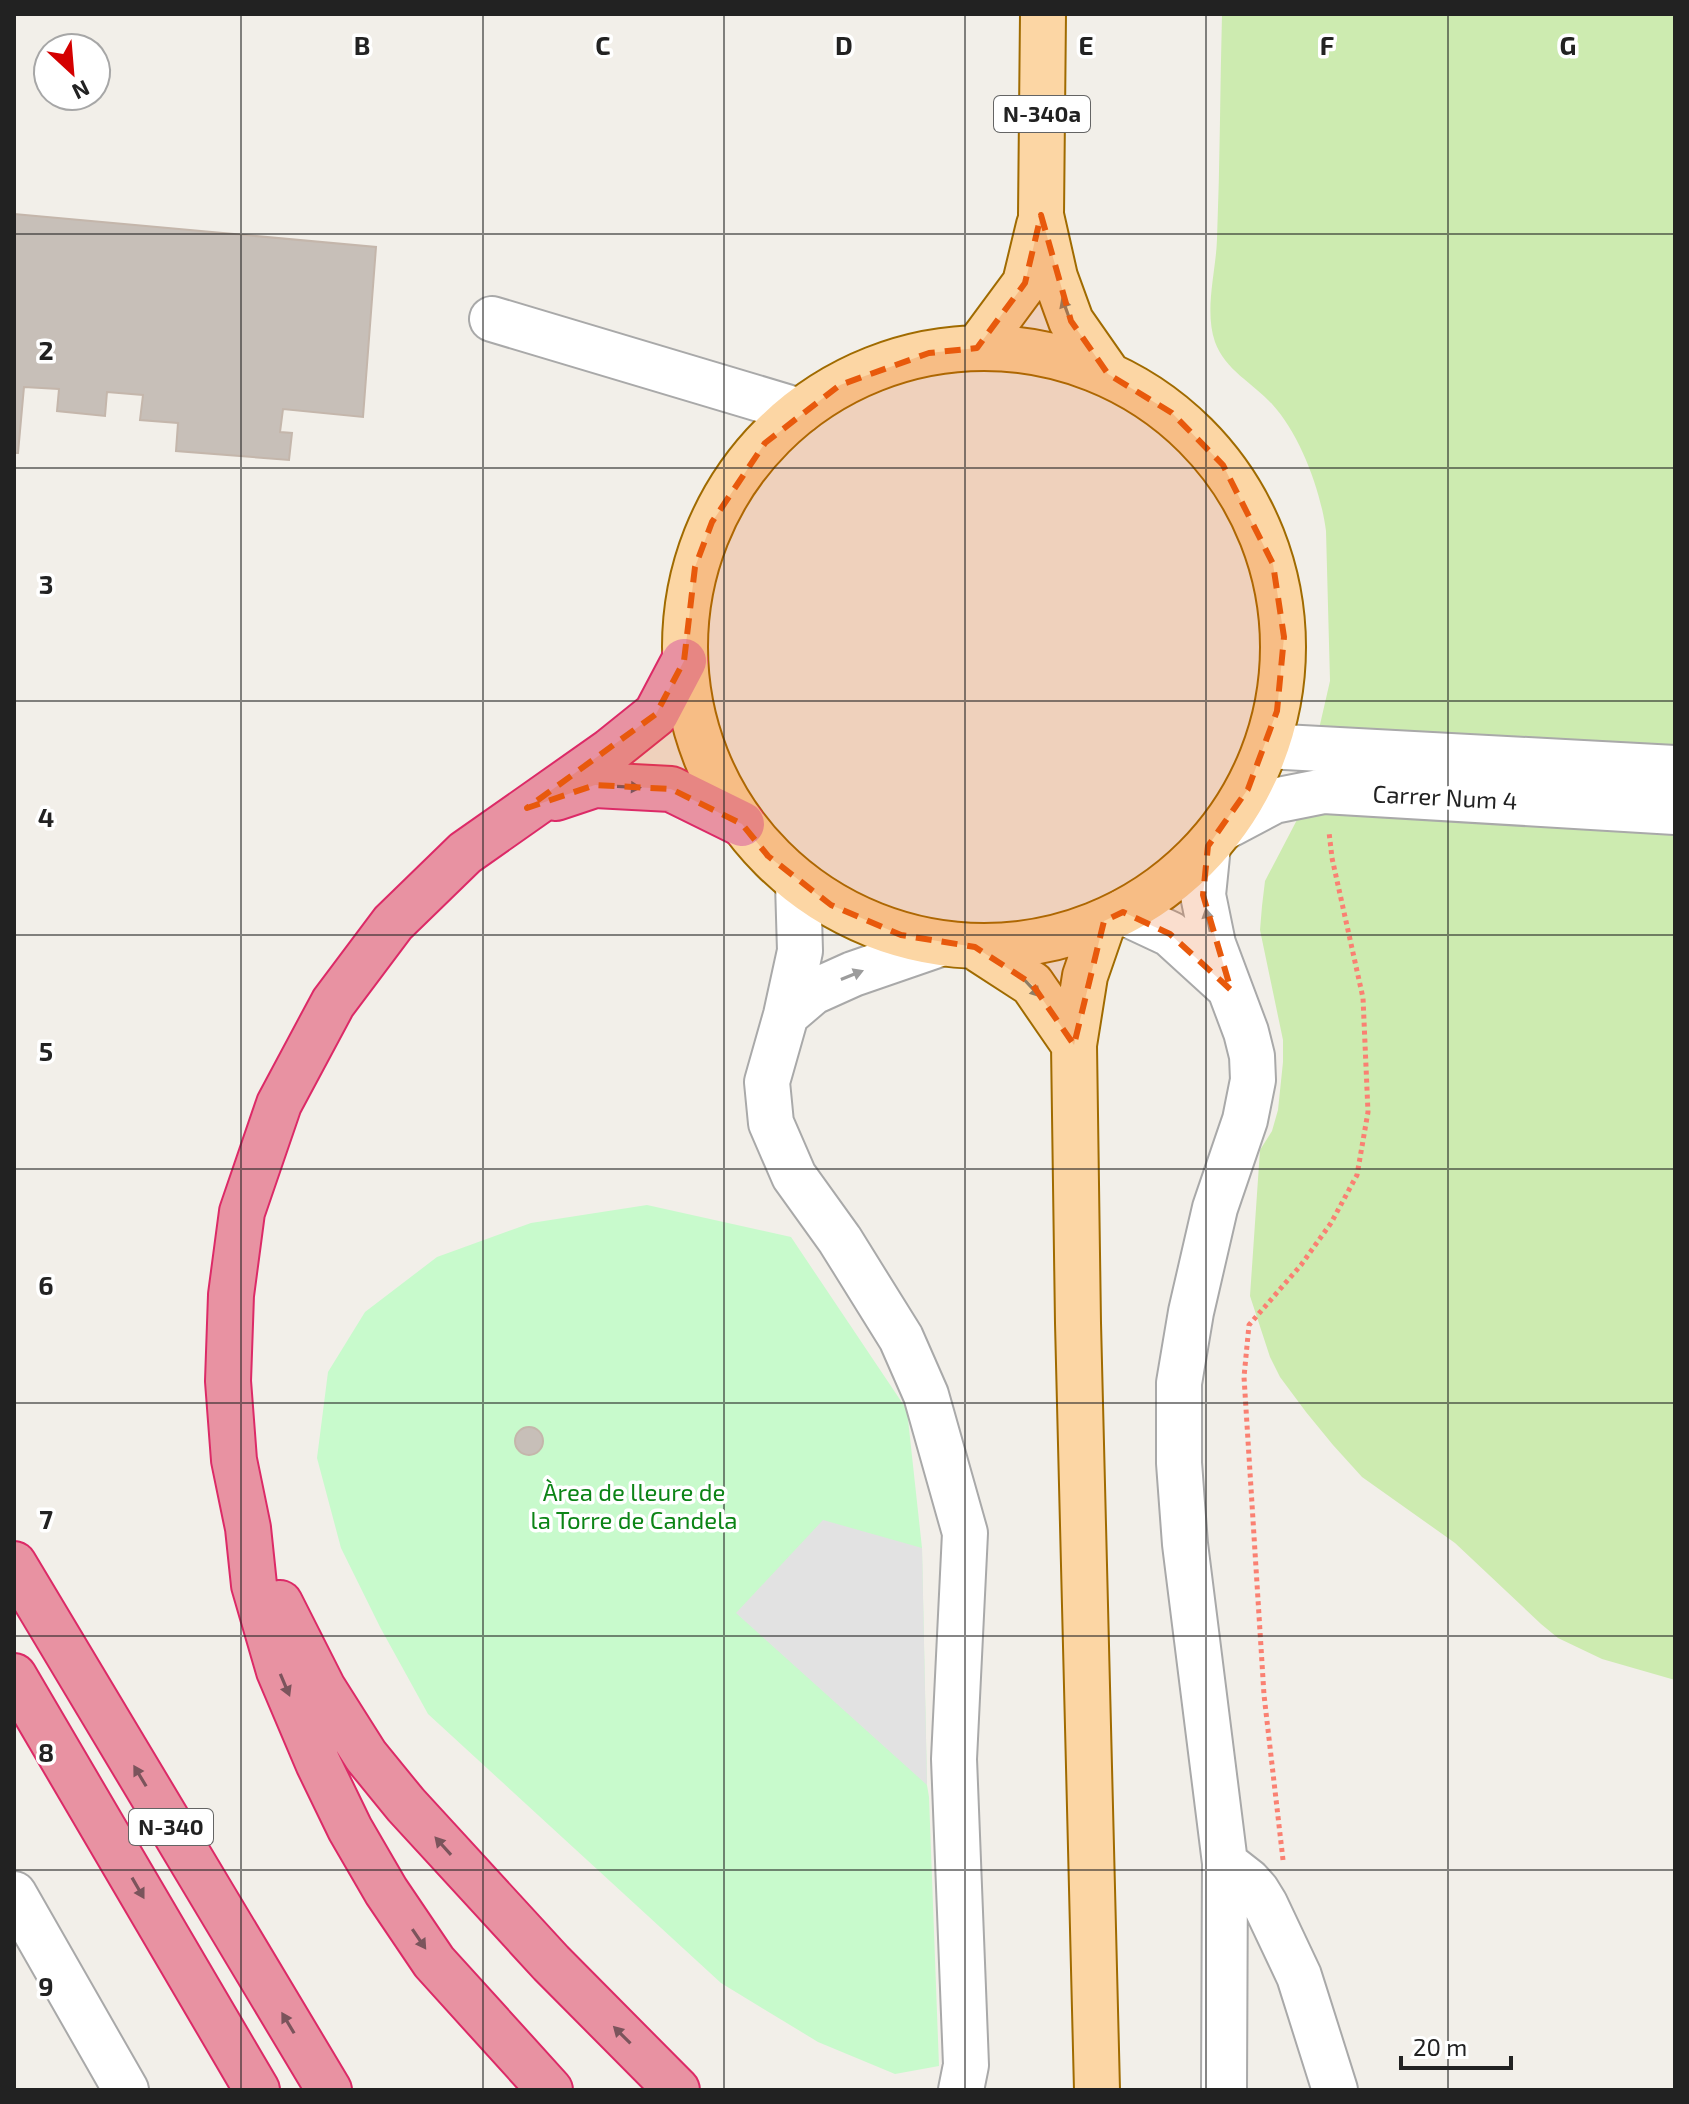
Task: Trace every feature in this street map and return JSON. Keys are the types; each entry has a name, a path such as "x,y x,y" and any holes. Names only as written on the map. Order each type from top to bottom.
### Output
{"highway":[{"path":"550,2090 434,1962 386,1891 350,1829 279,1671 254,1585 248,1528 234,1460 228,1381 231,1295 242,1212 279,1104 333,1003 393,923 465,853 610,751 656,714 684,661"},
{"path":"527,808 595,785 671,789 742,824"},
{"path":"248,1528 284,1612 323,1688 366,1756 406,1805 551,1963 677,2090"},
{"name":"N-340","path":"14,1564 329,2090"},
{"name":"N-340","path":"14,1676 257,2090"}],"main road":[{"name":"N-340a","path":"977,348 1025,283 1041,215 1043,14"},
{"name":"N-340a","path":"1041,215 1055,277 1071,321 1108,374"},
{"path":"1010,348 1077,362 1108,374 1162,405 1199,437 1237,485 1260,529 1273,564 1281,600 1283,674 1267,746 1248,789 1215,837 1168,883 1113,917 1054,938 1027,943 957,945 901,935 865,922 831,905 798,883 768,856 718,787 701,747 689,705 684,661 686,613 695,567 712,522 735,481 765,443 800,411 840,385 883,365 929,353 1010,348"},
{"path":"1097,2090 1074,1045 1085,976 1113,917"},
{"path":"957,945 1032,984 1074,1045"}],"street":[{"path":"492,319 800,411"},
{"name":"Carrer Num 4","path":"1267,746 1675,768"},
{"name":"Carrer Num 4","path":"1215,837 1274,801 1324,791 1675,812"},
{"path":"1215,837 1203,895 1213,944 1246,1032 1252,1056 1253,1080 1245,1120 1215,1208 1191,1312 1179,1383 1179,1463 1185,1544 1225,1863 1224,2090"},
{"path":"798,883 800,951 767,1082 771,1123 794,1176 840,1240 901,1338 926,1395 965,1533 954,1759 966,2065 961,2090"},
{"path":"1113,917 1170,934 1231,990"},
{"path":"786,1015 813,992 853,974 957,945"},
{"path":"1225,1863 1248,1881 1265,1904 1299,1976 1335,2090"},
{"path":"14,1894 126,2090"}],"path":[{"path":"1282,1872 1283,1856 1264,1695 1244,1377 1249,1325 1301,1265 1331,1223 1357,1175 1368,1112 1363,998 1332,858 1324,791"}],"highlighted area":[{"path":"1041,215 1071,321 1108,374 1172,413 1223,465 1273,564 1284,637 1277,711 1248,789 1208,846 1203,895 1231,990 1170,934 1123,912 1104,921 1074,1045 1032,984 975,947 901,935 831,905 768,856 742,824 671,789 595,785 527,808 656,714 684,661 695,567 712,522 765,443 840,385 929,353 977,348 1025,283"}],"green space":[{"path":"1222,14 1675,14 1675,1680 1602,1659 1558,1638 1455,1543 1362,1477 1280,1377 1270,1357 1250,1296 1260,1150 1272,1131 1278,1110 1283,1062 1283,1040 1260,930 1265,881 1299,816 1330,681 1326,531 1314,481 1300,447 1282,416 1265,396 1225,361 1212,330"},
{"name":"Àrea de lleure de la Torre de Candela","path":"647,1205 791,1237 907,1410 922,1548 927,1785 939,2066 895,2074 818,2042 721,1983 428,1714 341,1548 317,1458 328,1372 365,1312 437,1257 531,1223"}],"shaded area":[{"path":"823,1520 922,1548 927,1785 736,1613"}],"building":[{"path":"14,214 376,247 363,417 283,409 280,432 292,433 289,460 176,451 178,423 140,420 143,395 107,392 105,416 57,411 59,389 24,387 18,453 14,453"},
{"path":"529,1427 539,1431 543,1441 539,1451 529,1455 519,1451 515,1441 519,1431"}]}
